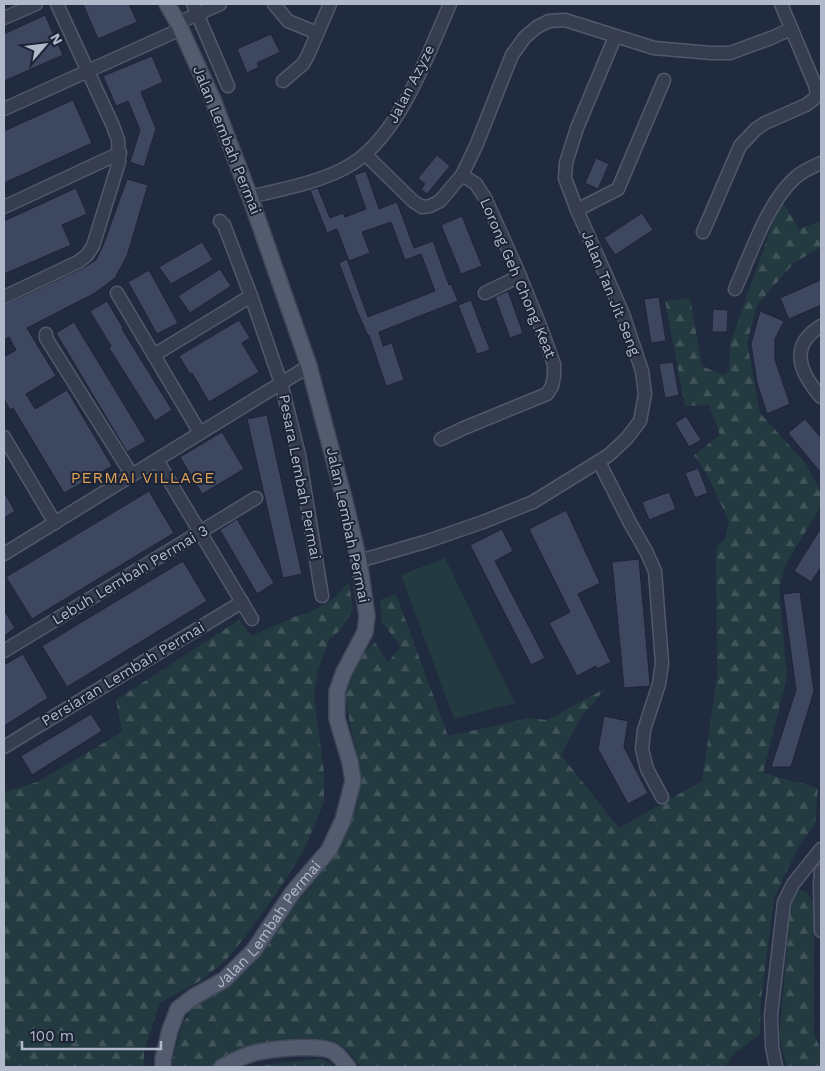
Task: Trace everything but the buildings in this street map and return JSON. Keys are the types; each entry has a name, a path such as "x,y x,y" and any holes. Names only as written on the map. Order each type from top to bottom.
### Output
{"main road":[{"name":"Jalan Lembah Permai","path":"163,1067 170,1030 178,1009 195,996 224,980 254,950 293,892 329,850 342,820 353,781 350,762 337,719 338,691 344,672 365,632 367,616 358,561 342,488 309,366 250,197 213,100 180,26 167,4"},
{"name":"Jalan Lembah Permai","path":"174,4 180,26"},
{"path":"222,1067 258,1052 307,1047 331,1050 348,1067"}],"street":[{"path":"4,18 36,4"},
{"path":"4,297 78,262 87,255 93,246 118,170 120,154 113,126 57,4"},
{"path":"4,109 87,72 180,26 196,9 220,4"},
{"path":"274,4 288,21 317,34"},
{"path":"283,81 303,64 330,4"},
{"name":"Jalan Azyze","path":"250,197 323,178 346,168 366,155 380,141 408,96 450,4"},
{"path":"703,232 740,146 756,129 777,116 806,104 814,99 817,93 780,4"},
{"name":"Jalan Lembah Permai","path":"196,9 228,86"},
{"path":"366,155 413,201 422,207 440,202 462,175 476,146 512,56 525,37 537,27 549,21 565,20 654,48 686,52 730,53 791,29"},
{"name":"Jalan Tan Jit Seng","path":"358,561 428,541 505,514 544,497 620,446 636,427 644,406 644,382 623,314 577,210 565,178 566,163 579,122 615,37"},
{"path":"577,210 618,189 664,80"},
{"path":"4,207 120,154"},
{"path":"735,289 772,205 783,189 795,177 810,167 821,163"},
{"name":"Lorong Geh Chong Keat","path":"440,440 464,428 547,394 552,386 554,376 554,364 520,276 480,190 462,175"},
{"name":"Pesara Lembah Permai","path":"220,221 224,225 251,296 281,383 299,455 322,596"},
{"path":"485,293 520,276"},
{"path":"117,294 200,433"},
{"path":"154,355 251,296"},
{"path":"821,326 808,337 800,349 804,374 821,397"},
{"path":"46,334 46,338 132,475"},
{"path":"4,554 309,366"},
{"path":"4,436 55,523"},
{"path":"157,460 252,619"},
{"path":"598,462 646,551 654,571 662,663 659,684 644,730 642,749 647,770 662,797"},
{"name":"Lebuh Lembah Permai 3","path":"4,651 256,498"},
{"name":"Persiaran Lembah Permai","path":"4,747 242,602"},
{"path":"776,1067 772,1046 771,1015 784,902 793,884 821,849"},
{"path":"821,871 821,931"}],"green space":[{"path":"783,203 799,229 821,221 821,247 794,263 757,305 747,343 760,413 806,464 821,492 821,506 786,564 779,589 787,677 763,773 818,788 815,825 801,843 774,899 761,1000 760,1034 734,1054 725,1067 361,1067 346,1049 329,1040 287,1039 248,1047 209,1067 174,1067 172,1062 182,1025 193,1008 251,967 297,902 336,855 358,803 360,767 345,694 360,658 374,641 388,662 401,647 382,622 380,600 396,594 448,736 530,718 547,720 606,688 581,717 561,755 619,828 702,781 717,677 716,547 725,539 729,521 705,471 694,455 720,435 709,405 685,406 665,301 690,298 702,366 723,375 729,371 730,344 777,211"},
{"path":"445,558 515,703 454,719 401,575"},
{"path":"349,582 353,610 341,629 329,640 318,670 314,697 324,772 324,802 304,850 276,894 225,961 200,981 160,1003 144,1051 144,1067 4,1067 4,792 37,782 122,732 116,700 239,620 252,636 294,617 308,613 332,600"},
{"path":"798,889 807,892 814,905 814,1035 821,1049 821,1067 787,1067 779,1037 791,901"},
{"path":"322,1059 336,1067 258,1067 263,1065"}],"district":[{"name":"PERMAI VILLAGE","path":"143,477"}]}
